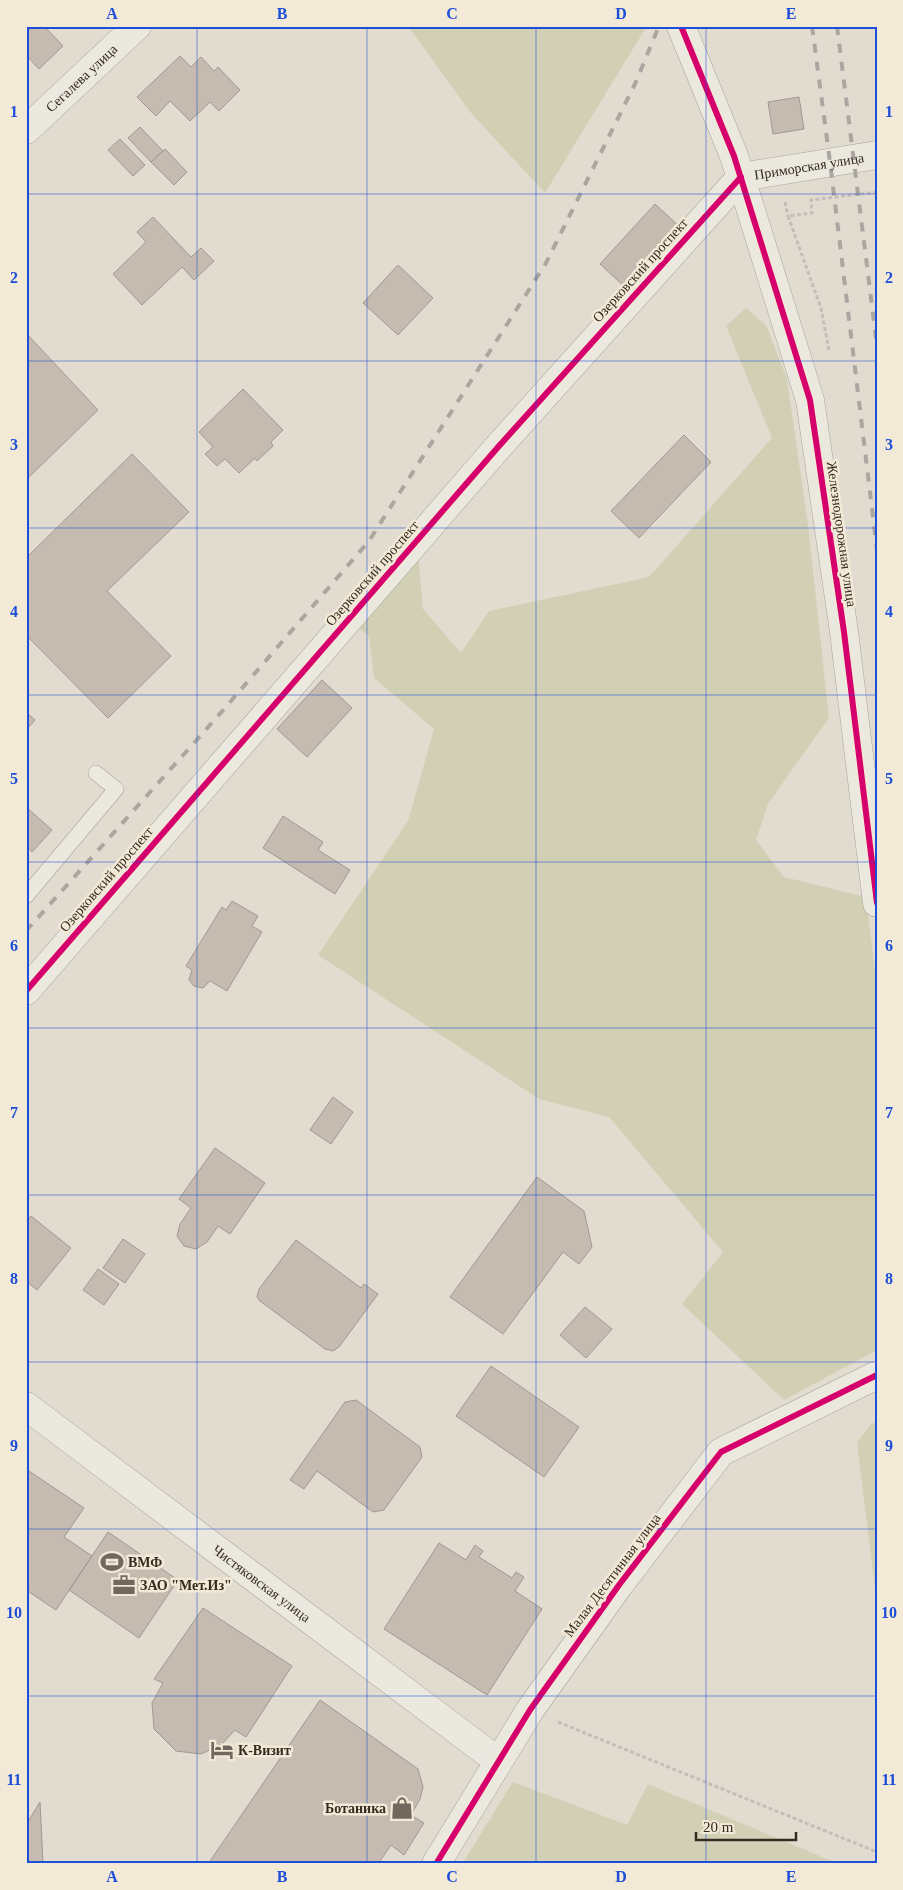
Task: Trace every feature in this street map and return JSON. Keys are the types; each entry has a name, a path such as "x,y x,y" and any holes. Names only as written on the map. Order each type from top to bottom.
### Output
{"street":[{"name":"Сегалева улица","path":"26,130 137,26"},
{"name":"Железнодорожная улица","path":"681,26 727,137 741,177 810,400 844,632 877,903"},
{"name":"Приморская улица","path":"741,177 877,155"},
{"name":"Озерковский проспект","path":"26,991 499,446 741,177"},
{"name":"Малая Десятинная улица","path":"436,1864 530,1710 619,1585 721,1452 877,1375"},
{"name":"Чистяковская улица","path":"26,1406 498,1761"}],"lane":[{"path":"26,896 116,789 96,773"}],"path":[{"path":"530,1710 877,1852"}],"shaded area":[{"path":"408,26 647,26 545,193 471,113"},
{"path":"746,308 766,325 787,379 808,525 829,718 768,804 756,840 784,877 866,897 877,986 877,1350 784,1400 682,1304 723,1252 609,1117 539,1099 318,955 408,821 434,729 374,678 369,637 357,626 418,552 423,609 461,653 489,611 649,577 772,438 726,326"},
{"path":"877,1422 877,1604 857,1442 871,1424"},
{"path":"513,1782 627,1825 648,1784 839,1864 462,1864"}],"building":[{"path":"26,26 44,26 63,46 39,69 26,55"},
{"path":"180,56 191,67 201,57 214,71 218,67 240,90 219,111 210,102 190,121 170,101 156,116 137,97"},
{"path":"799,97 804,129 773,134 768,102"},
{"path":"140,127 163,151 151,162 128,138"},
{"path":"120,139 145,165 133,176 108,150"},
{"path":"165,149 187,172 174,185 151,162"},
{"path":"655,204 681,228 626,288 600,264"},
{"path":"153,217 191,257 201,248 214,261 194,280 182,267 142,305 113,274 146,242 137,232"},
{"path":"398,265 433,298 398,335 363,303"},
{"path":"26,333 98,410 26,480"},
{"path":"243,389 283,430 271,442 273,446 257,461 255,458 239,473 225,459 217,466 205,454 213,447 199,432"},
{"path":"684,435 711,462 639,538 611,511"},
{"path":"132,454 189,512 107,591 171,656 108,718 26,635 26,558"},
{"path":"322,680 352,708 307,757 277,729"},
{"path":"26,712 35,720 26,730"},
{"path":"26,807 52,830 32,852 26,846"},
{"path":"283,816 323,842 318,850 350,870 335,894 263,848"},
{"path":"232,901 258,916 252,926 262,932 227,991 210,981 203,988 194,986 189,980 192,970 186,966 222,907 226,910"},
{"path":"333,1097 353,1112 331,1144 310,1130"},
{"path":"215,1148 265,1183 230,1234 218,1226 207,1242 196,1249 184,1246 177,1236 180,1224 191,1208 179,1199"},
{"path":"537,1177 584,1211 592,1247 579,1264 563,1252 503,1334 450,1297"},
{"path":"31,1216 71,1248 37,1290 26,1281 26,1222"},
{"path":"123,1239 145,1254 125,1283 103,1268"},
{"path":"296,1240 361,1288 364,1284 378,1294 339,1347 333,1351 325,1349 257,1297 259,1289"},
{"path":"98,1269 119,1284 104,1305 83,1290"},
{"path":"585,1307 612,1329 586,1358 560,1335"},
{"path":"491,1366 579,1427 544,1477 456,1416"},
{"path":"356,1400 420,1447 422,1457 384,1510 373,1512 317,1471 304,1489 290,1480 345,1402"},
{"path":"26,1469 84,1508 64,1537 92,1556 56,1610 26,1590"},
{"name":"ЗАО \"Мет.Из\"","path":"108,1532 178,1580 139,1638 69,1590"},
{"path":"439,1543 466,1560 475,1545 483,1551 479,1557 512,1578 516,1572 524,1577 515,1591 542,1609 487,1695 384,1629"},
{"path":"203,1608 292,1666 246,1737 235,1730 222,1744 201,1754 176,1751 154,1729 152,1703 163,1683 154,1679"},
{"path":"320,1700 418,1769 423,1787 420,1799 411,1815 424,1823 404,1855 391,1845 378,1864 208,1864"},
{"path":"40,1802 43,1864 26,1864 26,1825"}],"railway":[{"path":"26,931 218,716 369,541 546,263 635,84 659,26"},
{"path":"812,26 877,550"},
{"path":"837,26 877,346"}],"cycle path":[{"path":"681,26 734,156 810,400 844,632 877,903"},
{"path":"26,991 499,446 741,177"},
{"path":"436,1864 530,1710 619,1585 721,1452 877,1375"}],"place":[{"name":"ВМФ","path":"112,1562"},
{"name":"ЗАО \"Мет.Из\"","path":"124,1585"},
{"name":"К-Визит","path":"222,1750"},
{"name":"Ботаника","path":"402,1808"}]}
